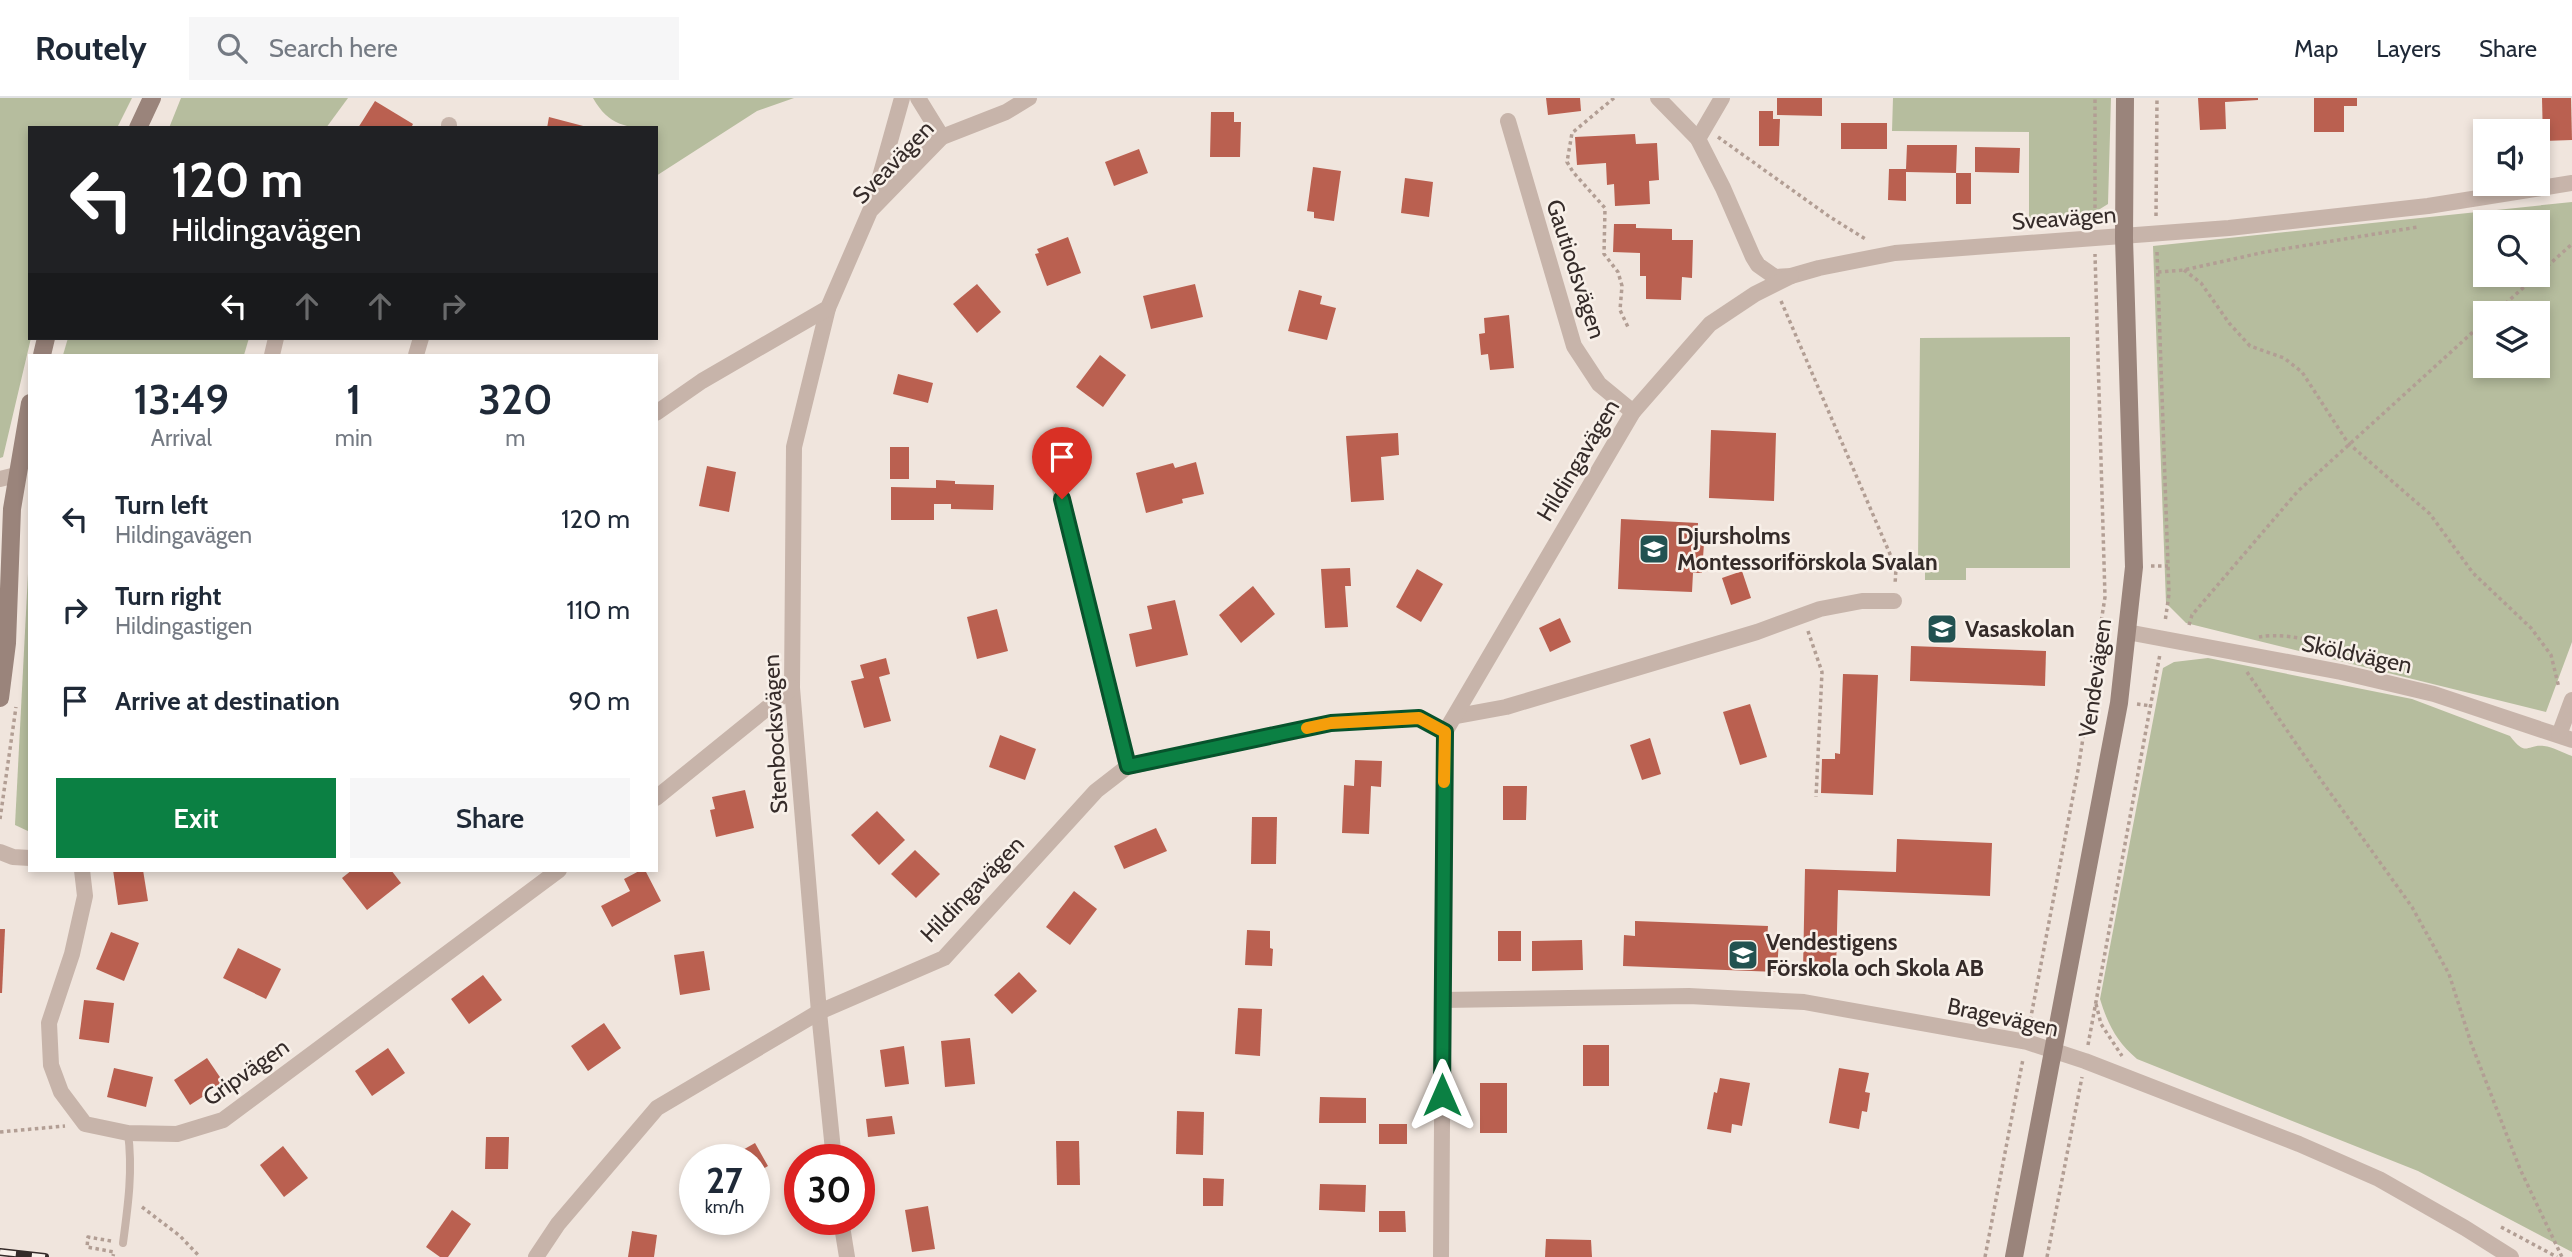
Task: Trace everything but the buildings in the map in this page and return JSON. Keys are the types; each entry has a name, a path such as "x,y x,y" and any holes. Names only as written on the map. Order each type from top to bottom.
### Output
{"street":[{"path":"139,126 152,98"},
{"path":"870,211 902,98"},
{"path":"918,98 942,137"},
{"name":"Sveavägen","path":"828,307 870,211 942,137 1006,112 1029,98"},
{"name":"Sveavägen","path":"1658,98 1701,133 1758,265 1775,277 1889,255 2124,238 2428,206 2572,183"},
{"path":"1701,133 1722,98"},
{"name":"Vendevägen","path":"2014,1257 2119,703 2134,566 2124,238 2125,98"},
{"name":"Gautiodsvägen","path":"1507,121 1574,346 1600,384 1633,412"},
{"name":"Hildingavägen","path":"536,1257 558,1224 657,1108 819,1012 944,958 1096,791 1128,766 1331,723 1419,718 1445,732 1457,716 1633,412 1710,324 1755,294 1791,276"},
{"path":"658,412 702,381 828,307"},
{"name":"Stenbocksvägen","path":"828,307 794,447 792,688 832,1144"},
{"path":"0,698 7,643 8,477 28,410"},
{"path":"1056,472 1128,766"},
{"path":"1457,716 1506,708 1757,632 1820,609 1862,601 1895,601"},
{"name":"Sköldvägen","path":"2127,632 2341,672 2434,694 2566,738"},
{"path":"658,796 792,688"},
{"path":"2566,738 2566,718 2572,700"},
{"path":"1441,1257 1445,732"},
{"path":"0,852 13,857 28,858"},
{"path":"82,872 85,895 72,954 49,1023 51,1065 61,1092 85,1124"},
{"name":"Gripvägen","path":"85,1124 128,1133 177,1134 223,1120 556,872"},
{"name":"Bragevägen","path":"1442,1000 1689,996 1804,1002 2027,1042 2053,1049 2299,1144 2379,1179 2511,1257"},
{"path":"843,1235 847,1257"}],"lane":[{"path":"123,1243 131,1157 128,1133"}],"path":[{"path":"1614,98 1572,133 1567,162 1605,208 1604,254 1618,272 1622,286 1620,310 1628,327"},
{"path":"1985,1257 2078,770 2105,597 2095,239 2095,98"},
{"path":"1701,133 1889,255"},
{"path":"2158,272 2184,270 2265,252 2427,225"},
{"path":"2508,301 2572,244"},
{"path":"2184,270 2201,283 2229,323 2250,346 2284,358 2302,372 2348,443 2430,514 2473,573 2531,628 2552,654 2566,718"},
{"path":"1774,284 1896,568 1895,601"},
{"path":"2189,625 2192,615 2298,491 2473,332"},
{"path":"1802,616 1822,672 1816,797"},
{"path":"2234,653 2412,907 2449,974 2471,1043 2520,1170 2562,1257"},
{"path":"0,1132 85,1124"},
{"path":"129,1198 180,1236 200,1257"},
{"path":"113,1256 114,1252 87,1247 88,1237 123,1243"}],"green space":[{"path":"0,98 132,98 118,126 28,126 28,340 31,340 3,457 0,458"},
{"path":"181,98 348,98 327,126 170,126"},
{"path":"593,98 794,98 757,111 658,175 658,126 619,124 599,107"},
{"path":"1893,98 2111,98 2108,204 2079,222 2029,223 2029,132 1892,131"},
{"path":"2572,202 2572,642 2546,712 2186,623 2166,603 2153,246 2473,212 2473,287 2550,287 2550,210 2496,210"},
{"path":"2070,337 2070,568 1966,568 1966,580 1925,580 1925,563 1918,563 1920,338"},
{"path":"67,340 248,340 244,354 63,354"},
{"path":"28,574 28,831 15,825"},
{"path":"2208,658 2412,699 2510,736 2520,747 2544,746 2572,756 2572,1252 2418,1171 2137,1059 2114,1032 2100,999 2163,668 2174,662"}],"railway":[{"path":"0,1252 45,1257"}],"slow traffic":[{"path":"1307,728 1331,723 1419,718 1445,732 1444,782"}],"place":[{"name":"Djursholms Montessoriförskola Svalan","path":"1654,549"},
{"name":"Vasaskolan","path":"1942,629"},
{"name":"Vendestigens Förskola och Skola AB","path":"1743,955"}],"route":[{"path":"1062,499 1128,766 1331,723 1419,718 1445,732 1442,1095"}]}
